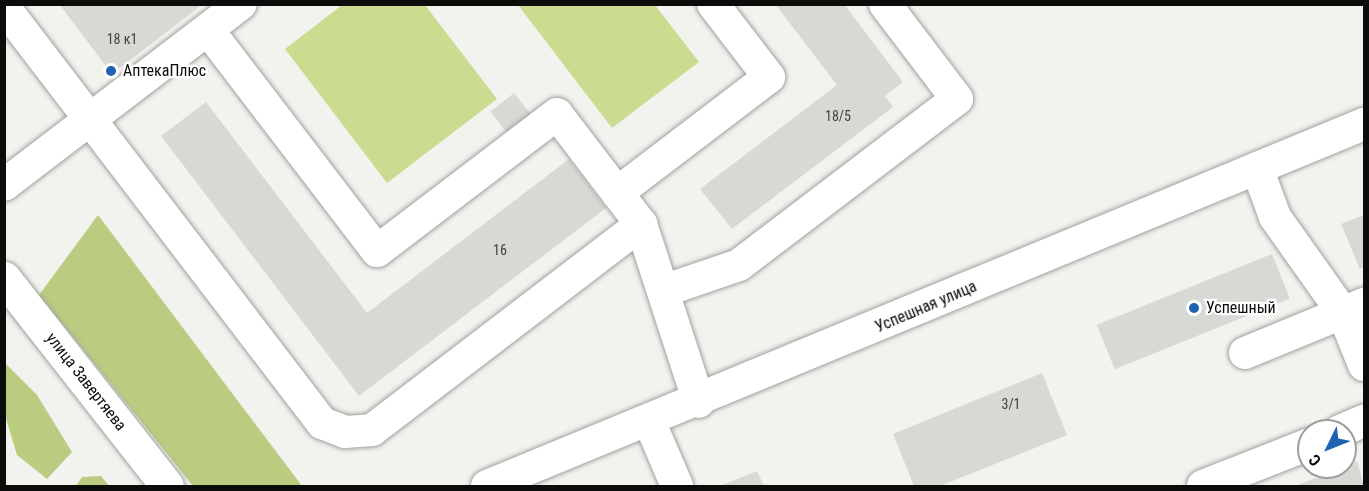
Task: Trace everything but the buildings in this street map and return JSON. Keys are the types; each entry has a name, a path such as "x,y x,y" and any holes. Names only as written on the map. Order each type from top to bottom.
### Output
{"main road":[{"name":"улица Завертяева","path":"5,280 167,486"}],"street":[{"path":"4,185 241,4"},
{"path":"617,193 769,77 713,4"},
{"path":"663,291 739,265 957,99 885,4"},
{"path":"4,7 322,423 345,432 372,430 641,224"},
{"path":"208,30 377,251 557,114 641,224 699,402"},
{"name":"Успешная улица","path":"487,486 650,423 1365,124"},
{"path":"1257,168 1275,217 1354,309 1365,365"},
{"path":"1245,353 1354,309"},
{"path":"650,423 677,486"},
{"path":"1203,486 1297,449"}],"green space":[{"path":"342,5 425,5 497,99 387,183 285,49"},
{"path":"518,5 655,5 699,62 612,128"},
{"path":"98,215 302,486 193,486 39,295"},
{"path":"4,362 37,395 72,452 47,479 17,455 5,415"},
{"path":"101,476 109,486 76,486 82,477"}],"place":[{"name":"АптекаПлюс","path":"111,71"},
{"name":"Успешный","path":"1194,308"}]}
